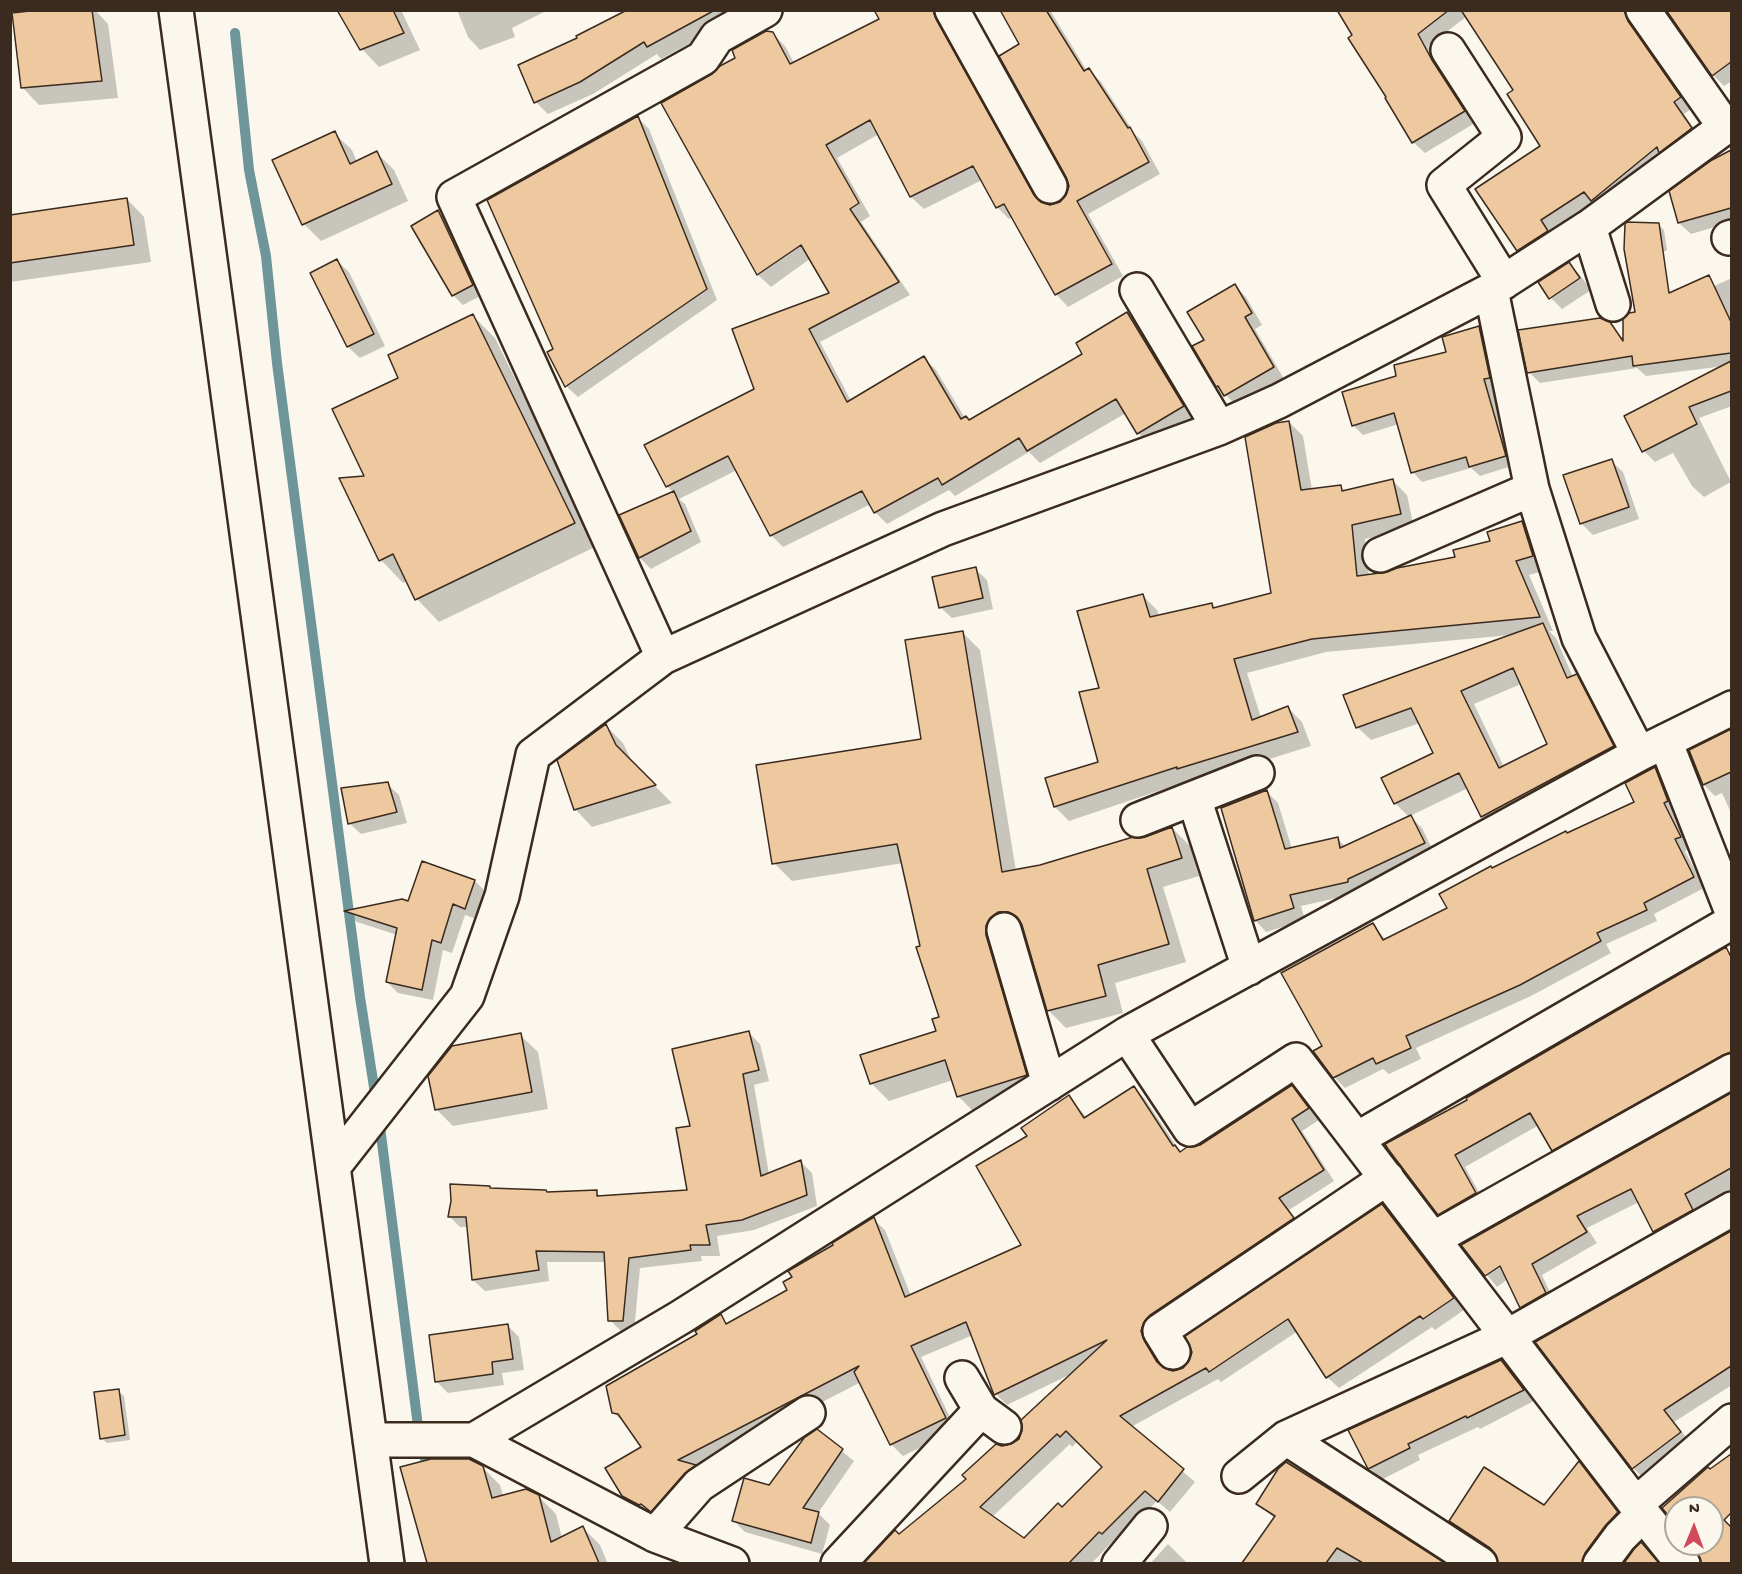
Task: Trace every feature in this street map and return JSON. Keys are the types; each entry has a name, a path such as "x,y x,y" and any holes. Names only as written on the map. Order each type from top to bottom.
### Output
{"street":[{"path":"176,10 387,1563"},
{"path":"663,657 454,196 703,58 717,37 765,10"},
{"path":"952,10 1050,186"},
{"path":"333,1167 467,996 502,896 533,755 663,657 943,529 1219,428 1279,400 1498,286 1589,227 1728,124 1643,10"},
{"path":"1448,50 1504,137 1444,184 1498,286 1532,489 1579,638 1652,748 1731,912"},
{"path":"1589,227 1613,304"},
{"path":"1137,290 1219,428"},
{"path":"1380,555 1532,489"},
{"path":"474,1440 681,1317 1127,1035 1652,748 1731,708"},
{"path":"1138,820 1257,773"},
{"path":"1194,798 1249,968"},
{"path":"1357,1139 1731,922"},
{"path":"1004,930 1049,1084"},
{"path":"1127,1035 1190,1129 1296,1060 1683,1563"},
{"path":"1433,1239 1731,1071"},
{"path":"1173,1352 1160,1331 1387,1178"},
{"path":"1239,1476 1286,1438 1508,1336 1731,1209"},
{"path":"838,1563 992,1419 962,1378"},
{"path":"655,1535 699,1485 808,1413"},
{"path":"1600,1563 1640,1509 1731,1421"},
{"path":"1286,1438 1480,1563"},
{"path":"370,1440 474,1440 655,1535 732,1563"},
{"path":"1119,1563 1150,1526"}],"building":[{"path":"38,10 92,10 102,81 21,88 12,13"},
{"path":"337,10 393,10 404,33 360,50"},
{"path":"627,10 715,10 647,47 644,42 580,82 534,103 518,65 577,38 576,36"},
{"path":"874,10 933,10 1034,195 1041,202 1050,205 1060,202 1069,186 999,56 1019,44 1000,10 1046,10 1084,71 1089,68 1128,128 1130,127 1149,162 1077,201 1112,264 1055,295 1004,204 996,208 973,166 910,197 870,120 826,145 859,203 850,209 899,282 809,329 847,402 924,356 961,419 966,416 969,420 1082,354 1076,343 1127,312 1184,406 1137,434 1116,399 1027,451 1019,438 942,485 938,478 874,513 862,491 770,536 728,456 666,487 644,445 754,389 732,329 829,293 801,245 757,275 661,103 712,74 720,66 735,58 732,50 766,31 773,32 790,64 879,19"},
{"path":"1337,10 1449,10 1418,34 1465,111 1412,143 1348,38 1352,35"},
{"path":"1461,10 1624,10 1628,21 1681,97 1674,102 1692,128 1659,153 1657,147 1591,201 1584,192 1541,220 1548,231 1517,251 1475,189 1540,146 1507,94 1513,90"},
{"path":"1666,10 1731,10 1731,62 1712,76"},
{"path":"638,116 707,289 565,387 547,352 553,349 487,200"},
{"path":"335,131 350,164 377,151 392,184 302,225 272,160"},
{"path":"1731,150 1731,208 1678,223 1669,191 1712,160"},
{"path":"127,198 134,245 10,263 10,215"},
{"path":"438,210 473,285 452,296 411,226"},
{"path":"1627,222 1659,223 1669,293 1709,275 1731,322 1731,353 1633,366 1632,356 1527,373 1518,330 1600,318 1610,322 1623,341 1623,319 1629,313 1635,312 1624,249"},
{"path":"337,259 374,334 347,347 310,273"},
{"path":"1569,262 1580,278 1549,299 1538,282"},
{"path":"1235,284 1252,313 1245,317 1274,367 1224,396 1218,386 1216,387 1192,346 1204,340 1187,312"},
{"path":"473,314 575,523 415,600 393,554 379,561 339,478 364,476 332,409 398,378 388,355"},
{"path":"1479,326 1490,378 1484,379 1506,456 1469,467 1466,457 1411,473 1394,413 1352,426 1342,392 1396,376 1394,365 1446,352 1442,337"},
{"path":"1731,361 1731,391 1689,407 1697,424 1642,452 1624,416"},
{"path":"1289,421 1301,490 1341,485 1342,491 1393,479 1401,514 1352,525 1357,576 1455,557 1453,550 1490,541 1487,532 1522,521 1533,556 1516,561 1540,617 1312,639 1234,659 1252,720 1288,706 1298,732 1177,769 1177,767 1054,807 1045,778 1098,762 1079,692 1099,688 1077,611 1143,594 1150,617 1212,603 1213,608 1271,593 1245,437 1276,423"},
{"path":"1612,459 1629,507 1580,524 1563,475"},
{"path":"674,491 691,531 639,558 619,515"},
{"path":"976,567 983,598 939,608 932,577"},
{"path":"1543,623 1567,678 1577,674 1614,746 1481,817 1459,773 1394,804 1381,778 1433,753 1411,708 1356,728 1343,695","holes":["1513,668 1547,744 1499,768 1461,691"]},
{"path":"963,631 1002,872 1040,865 1133,837 1145,837 1172,827 1182,858 1147,869 1169,944 1098,965 1106,996 1047,1011 1022,925 1017,917 1008,912 998,912 990,918 986,926 986,935 1027,1075 957,1097 945,1060 870,1084 860,1055 936,1031 932,1019 939,1017 916,947 920,946 897,844 772,864 756,765 921,739 905,640"},
{"path":"606,724 616,745 656,785 574,810 557,760"},
{"path":"1731,729 1731,772 1703,785 1689,750"},
{"path":"1655,767 1668,801 1664,803 1681,837 1675,839 1694,877 1644,903 1647,910 1597,933 1601,941 1520,985 1406,1036 1411,1048 1376,1064 1373,1058 1333,1078 1313,1051 1322,1046 1281,973 1373,923 1383,940 1447,908 1439,894 1491,866 1492,868 1566,831 1567,833 1634,802 1625,783"},
{"path":"388,782 397,812 348,824 341,788"},
{"path":"1267,790 1285,849 1338,837 1340,848 1411,815 1425,843 1348,879 1348,882 1290,895 1294,908 1254,921 1221,808"},
{"path":"422,861 475,880 465,909 453,904 441,943 432,940 422,990 386,982 397,928 344,911 402,899 408,901"},
{"path":"1726,947 1731,957 1731,1052 1552,1151 1530,1113 1455,1155 1476,1193 1438,1215 1385,1144 1467,1100 1466,1098"},
{"path":"749,1031 759,1070 743,1074 761,1176 801,1160 807,1195 742,1220 706,1225 710,1245 690,1245 691,1250 629,1258 623,1321 608,1321 604,1252 536,1251 539,1270 472,1280 466,1217 448,1217 451,1201 450,1184 546,1190 547,1192 597,1190 597,1196 687,1190 676,1128 690,1126 672,1049"},
{"path":"521,1033 532,1092 435,1110 428,1076 452,1046"},
{"path":"1292,1085 1309,1108 1292,1119 1324,1170 1279,1198 1294,1218 1150,1315 1144,1322 1141,1331 1144,1340 1157,1362 1164,1368 1173,1371 1183,1368 1189,1361 1192,1352 1185,1336 1382,1204 1454,1298 1423,1319 1420,1316 1326,1378 1288,1319 1209,1372 1206,1368 1120,1416 1184,1469 1158,1502 1145,1491 1102,1534 1099,1532 1069,1563 864,1563 895,1530 899,1534 966,1479 962,1475 996,1444 1002,1446 1019,1439 1022,1430 1021,1420 1107,1340 994,1395 966,1322 911,1346 946,1418 890,1445 854,1372 859,1366 678,1460 696,1465 685,1473 651,1512 641,1504 622,1496 605,1468 641,1447 618,1414 612,1413 606,1386 697,1334 695,1331 721,1314 726,1324 787,1290 783,1282 792,1277 788,1271 833,1245 832,1243 874,1217 905,1297 1021,1245 976,1166 1027,1136 1021,1128 1069,1095 1084,1118 1134,1086 1173,1146 1175,1145 1180,1152 1187,1147 1200,1145","holes":["1066,1431 1102,1467 1062,1507 1058,1503 1024,1538 980,1507 1057,1434 1060,1437"]},
{"path":"1731,1093 1731,1168 1685,1194 1693,1210 1653,1232 1631,1189 1577,1216 1587,1232 1532,1264 1546,1293 1520,1308 1500,1266 1485,1276 1461,1245"},
{"path":"1731,1231 1731,1366 1664,1410 1681,1432 1632,1469 1535,1342"},
{"path":"508,1324 513,1359 492,1362 493,1374 435,1382 429,1335"},
{"path":"1501,1360 1524,1390 1408,1444 1410,1448 1368,1469 1348,1430"},
{"path":"119,1389 125,1435 100,1439 94,1392"},
{"path":"817,1429 843,1449 803,1508 819,1512 811,1543 732,1521 744,1478 769,1485 804,1438"},
{"path":"1731,1454 1731,1513 1724,1520 1724,1496 1675,1496 1708,1467 1710,1469"},
{"path":"431,1459 469,1459 483,1466 492,1498 526,1489 539,1495 551,1542 583,1526 599,1563 427,1563 400,1467"},
{"path":"1579,1461 1618,1512 1585,1553 1582,1563 1498,1563 1496,1555 1490,1548 1449,1521 1484,1467 1544,1505"},
{"path":"1286,1462 1445,1563 1363,1563 1337,1548 1326,1563 1242,1563 1275,1516 1256,1504 1278,1469"},
{"path":"1724,1520 1731,1527 1731,1563 1701,1563 1699,1556 1724,1556"},
{"path":"1641,1542 1659,1563 1624,1563"}],"waterway":[{"path":"235,33 249,170 266,256 277,363 360,997 376,1100"},
{"path":"379,1119 419,1434 429,1475"}]}
